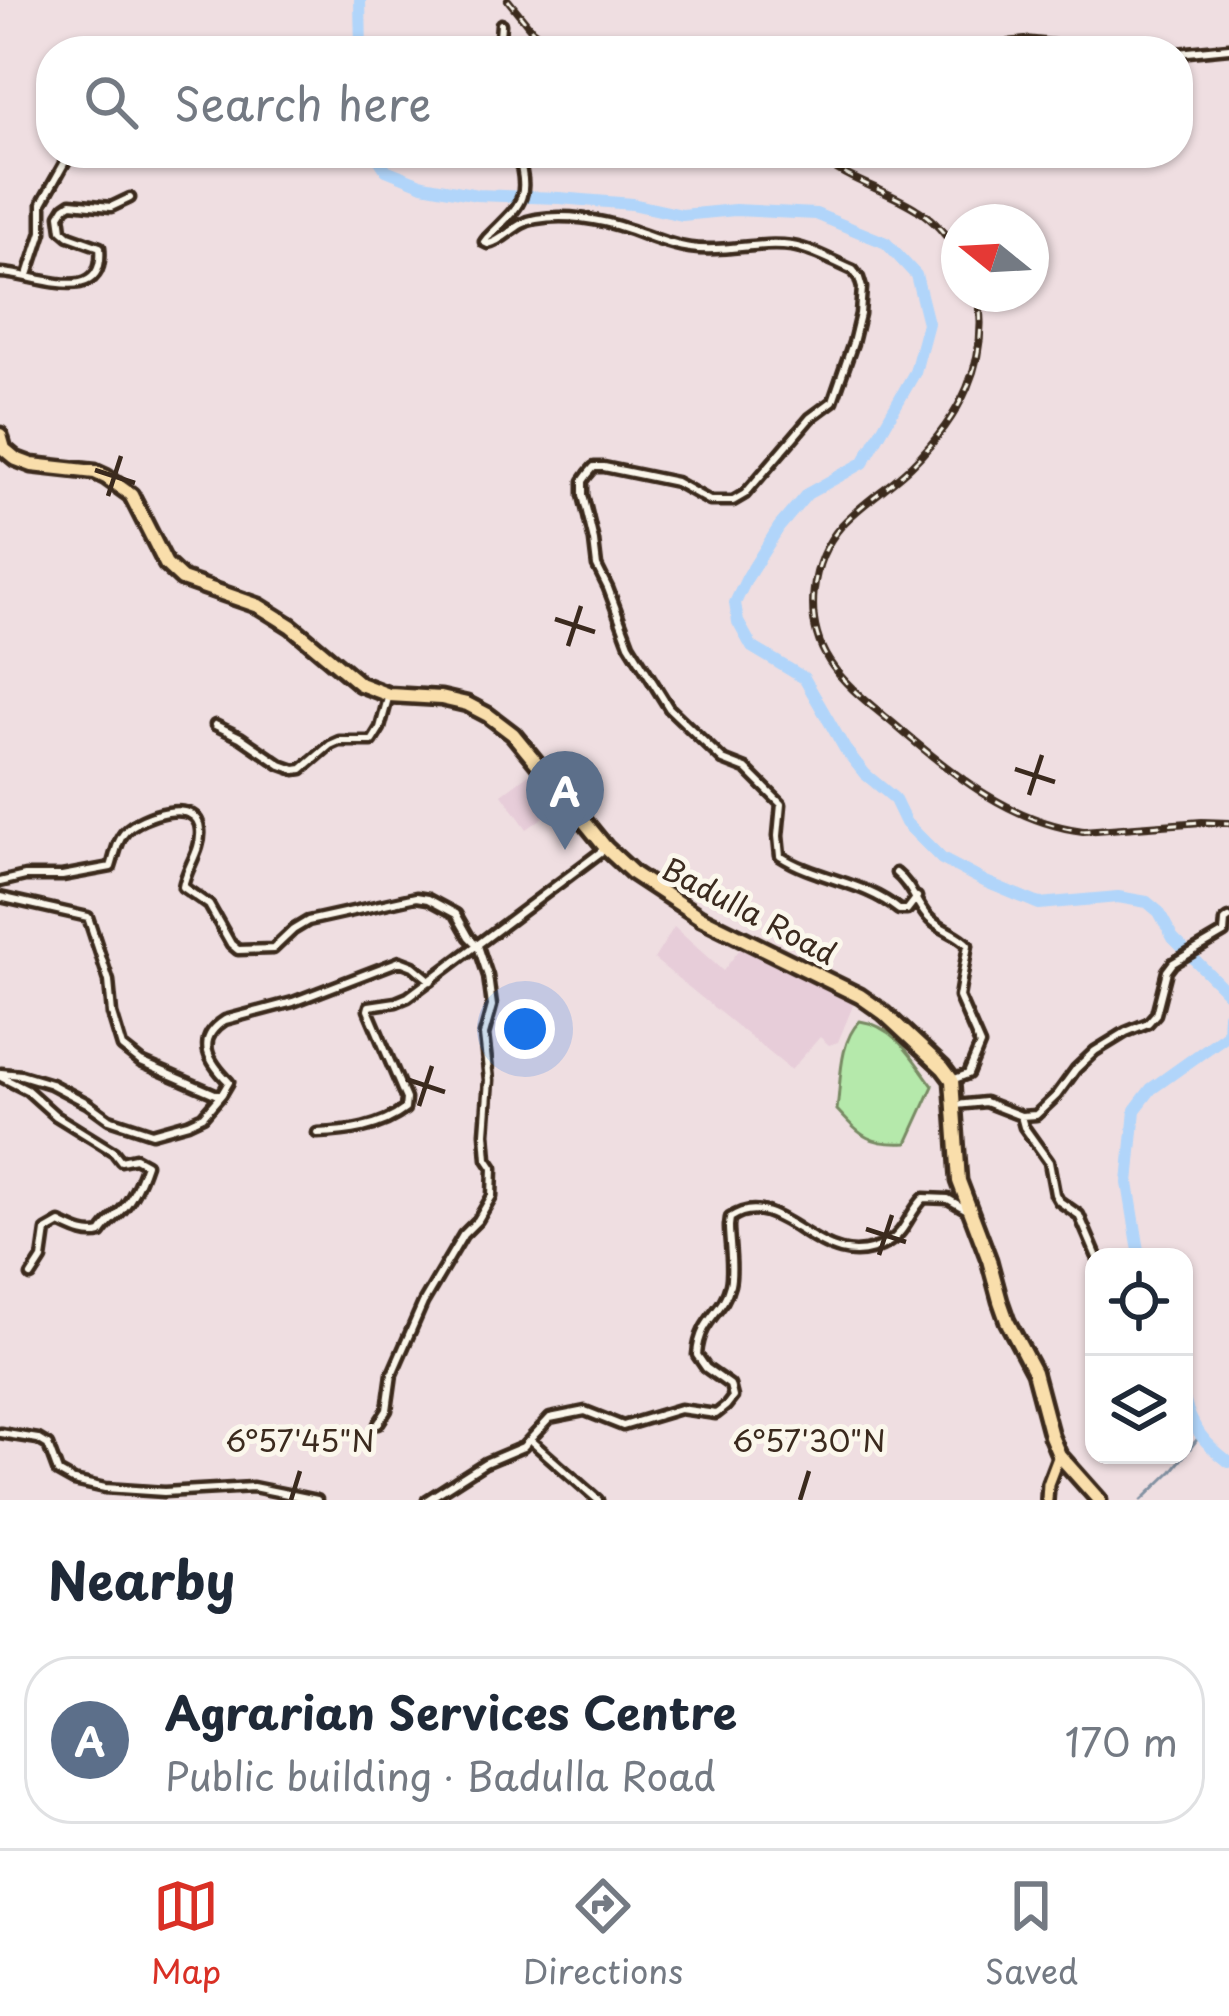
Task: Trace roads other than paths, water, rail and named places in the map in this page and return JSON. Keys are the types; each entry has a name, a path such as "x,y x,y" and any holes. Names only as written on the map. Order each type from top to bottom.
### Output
{"highway":[{"name":"Badulla Road","path":"0,435 4,449 16,459 106,477 131,495 166,564 182,579 259,606 291,626 344,674 373,691 440,698 488,715 512,734 606,848 634,874 701,918 860,996 884,1013 952,1080"},
{"path":"952,1080 959,1181 1007,1321 1034,1372 1059,1455 1099,1500"}],"main road":[{"path":"1047,1500 1059,1455"}],"street":[{"path":"500,36 501,24"},
{"path":"1193,51 1229,48"},
{"path":"28,275 42,232 42,203 62,168"},
{"path":"521,168 522,202 484,242 496,243 513,226 534,219 594,219 693,249 796,246 853,270 859,278 862,288 854,343 833,401 810,418 745,494 733,501 710,501 676,482 604,466 587,474 583,496 597,566 629,644 669,708 723,760 746,769 781,804 780,856 887,900 899,910 907,910 917,898"},
{"path":"0,273 68,286 93,277 101,261 100,247 68,236 60,215 71,203 104,208 130,198"},
{"path":"215,725 281,765 302,769 339,740 372,741 389,695"},
{"path":"0,882 111,867 125,832 138,821 182,811 197,820 200,831 183,887 209,905 238,950 273,949 308,921 416,897 428,898 456,914 478,946 492,1006 484,1035 489,1080 484,1133 487,1160 493,1168 492,1196 423,1304 392,1374 387,1410 378,1424"},
{"path":"317,1133 369,1126 405,1109 406,1099 369,1006 408,997 606,848"},
{"path":"896,873 908,883 930,919 968,945 959,997 980,1045 968,1074 952,1080"},
{"path":"0,897 88,917 109,980 122,1047 141,1062 222,1094"},
{"path":"956,1105 985,1102 1022,1116 1036,1115 1094,1051 1148,1024 1156,1014 1173,963 1224,933 1229,918"},
{"path":"0,1073 51,1084 109,1119 152,1132 203,1116 222,1094 229,1082 208,1062 208,1050 210,1036 225,1020 293,1002 400,961 431,981"},
{"path":"0,1073 121,1161 135,1157 146,1164 122,1210 100,1233 80,1232 60,1223 46,1231 42,1259 31,1276"},
{"path":"1022,1116 1024,1127 1048,1162 1055,1194 1079,1215 1093,1248"},
{"path":"428,1500 485,1463 523,1447 550,1418 594,1413 623,1426 673,1410 716,1414 726,1406 733,1397 730,1385 697,1355 702,1328 730,1285 728,1226 737,1213 778,1214 830,1247 862,1251 896,1239 924,1198 948,1198 970,1212"},
{"path":"0,1433 38,1439 48,1445 58,1472 105,1488 164,1492 254,1487 317,1500"},
{"path":"530,1440 598,1500"}],"waterway":[{"path":"360,0 361,36"},
{"path":"385,168 423,185 477,195 632,204 682,215 735,210 816,214 886,243 916,275 928,323 915,372 863,463 807,494 779,527 735,603 738,622 752,647 804,678 845,749 894,798 906,823 942,859 1039,904 1118,897 1147,902 1159,912 1173,938 1229,994"},
{"path":"1139,1248 1128,1183 1135,1110 1151,1089 1228,1034 1229,1014"},
{"path":"1193,1423 1229,1462"},
{"path":"1142,1500 1199,1437"}],"railway":[{"path":"508,0 540,36"},
{"path":"835,168 905,202 941,230"},
{"path":"980,312 975,366 944,428 912,465 831,539 814,591 821,645 844,681 922,748 964,780 1032,818 1083,831 1229,823"}],"place":[{"name":"Agrarian Services Centre","path":"565,850"}]}
